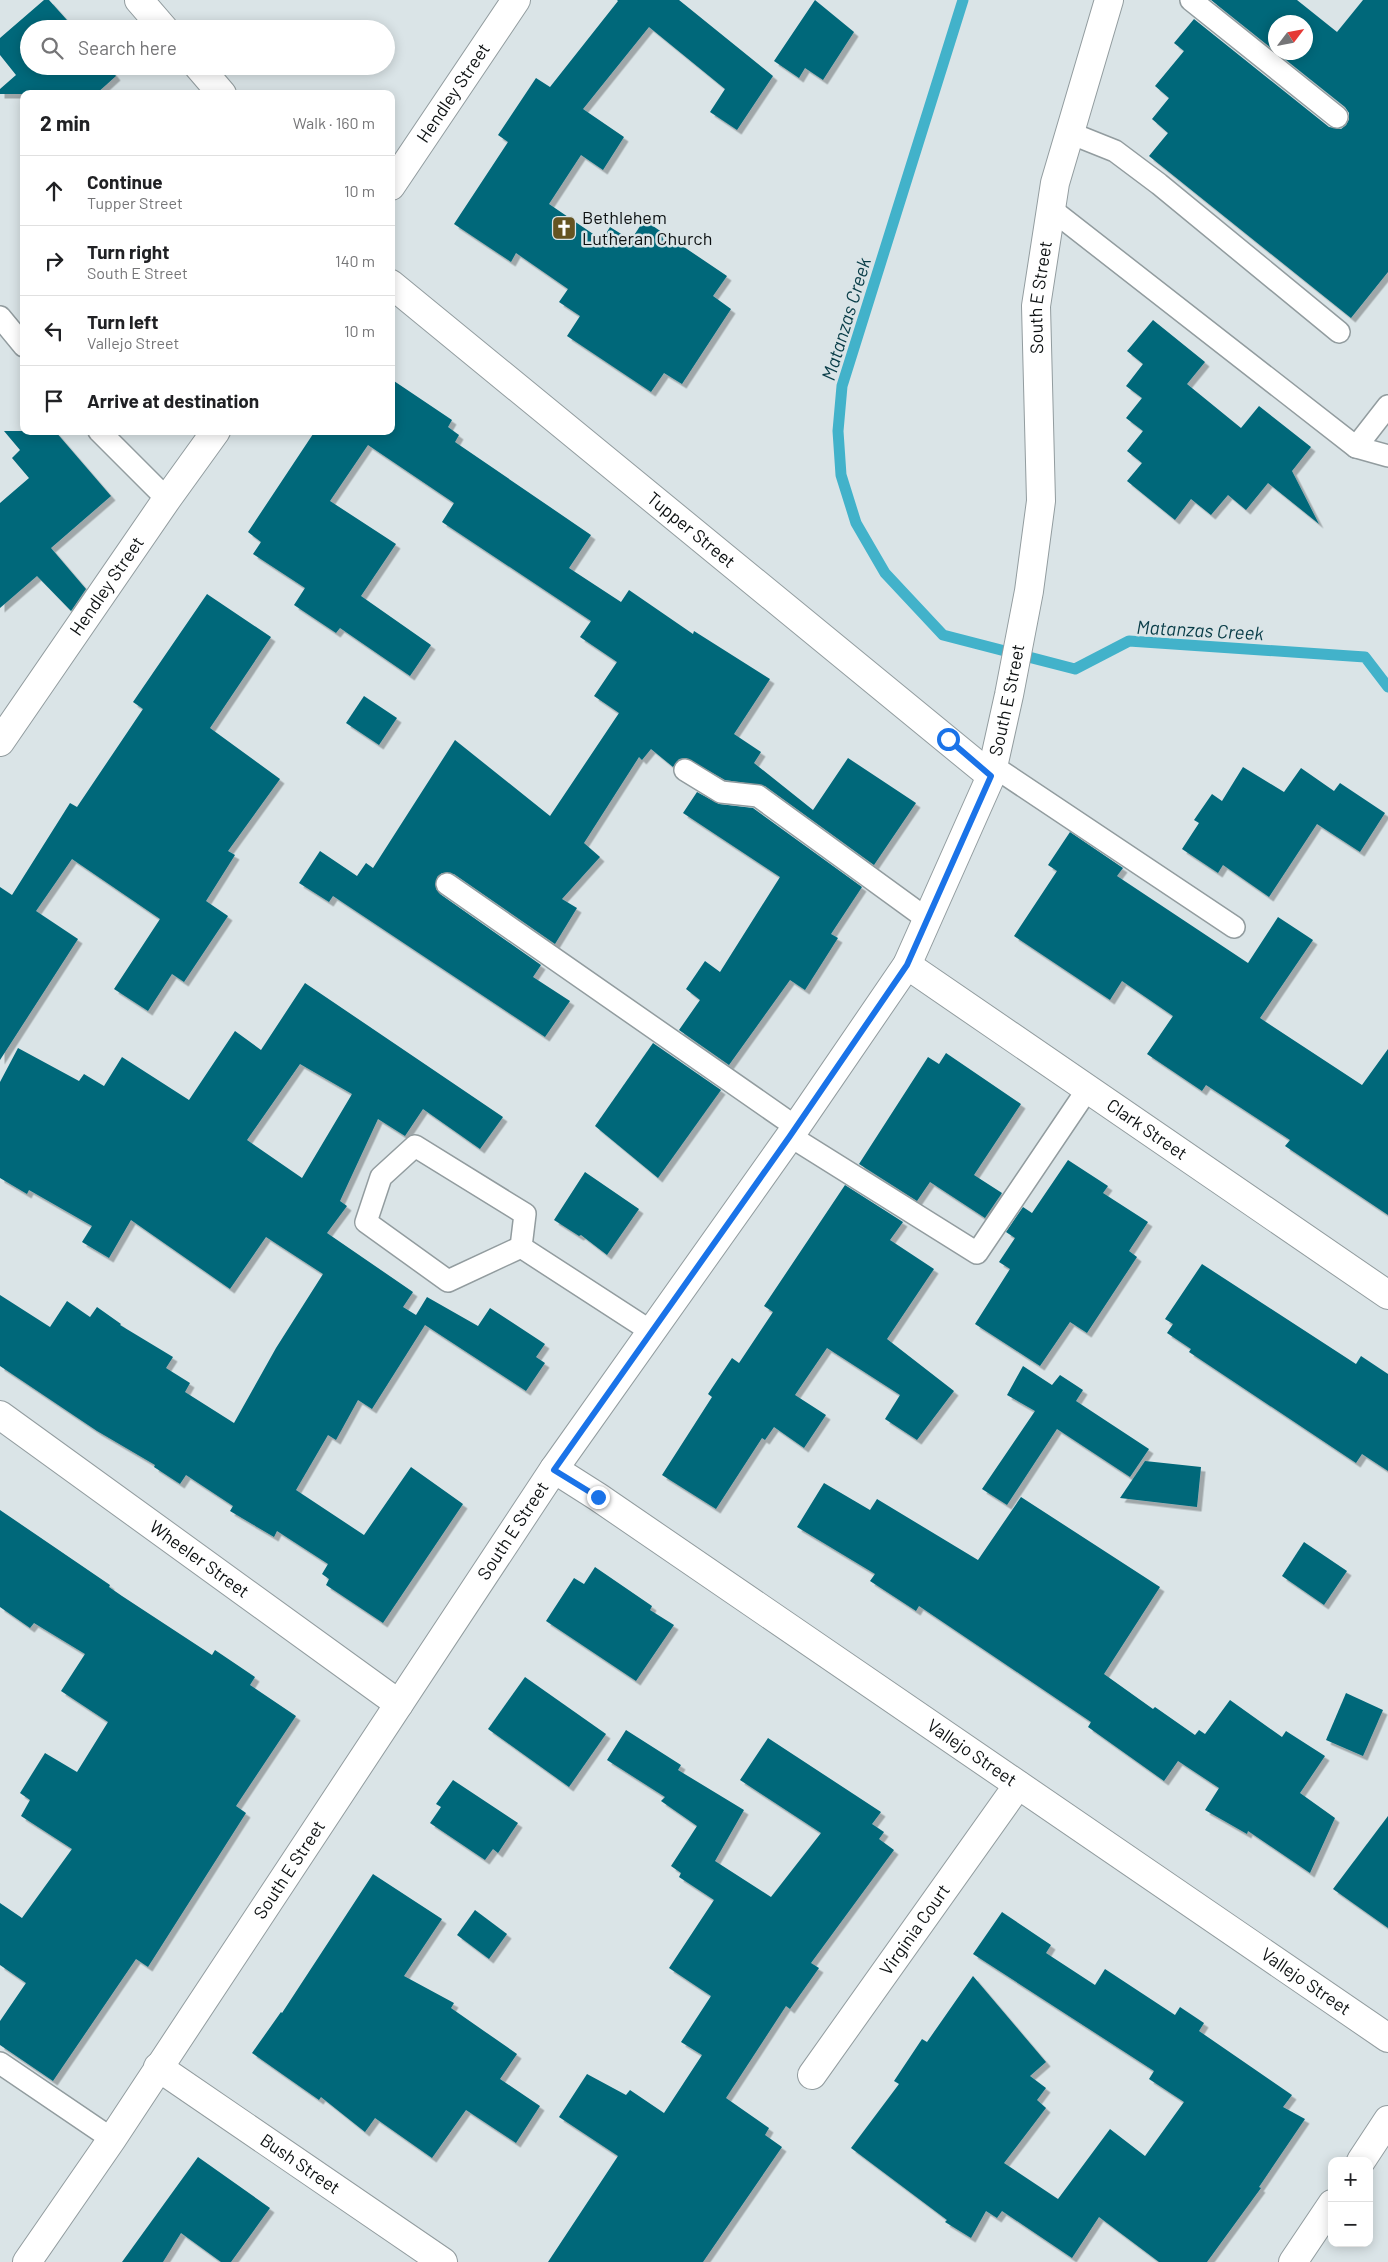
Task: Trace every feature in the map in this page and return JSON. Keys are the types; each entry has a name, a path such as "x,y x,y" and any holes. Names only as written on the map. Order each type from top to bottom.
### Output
{"street":[{"path":"139,0 156,20"},
{"name":"Hendley Street","path":"395,180 516,0"},
{"name":"South E Street","path":"27,2262 112,2139 554,1470 793,1131 907,965 992,771 1009,695 1029,591 1041,501 1036,306 1055,183 1109,0"},
{"path":"206,75 219,90"},
{"name":"Tupper Street","path":"395,287 992,771"},
{"name":"Hendley Street","path":"0,742 213,435"},
{"name":"Clark Street","path":"907,965 1388,1295"},
{"name":"Wheeler Street","path":"0,1415 398,1704"},
{"name":"Vallejo Street","path":"554,1470 598,1497 1388,2038"},
{"name":"Virginia Court","path":"812,2075 1018,1785"},
{"name":"Bush Street","path":"158,2067 443,2262"},
{"path":"1363,2157 1388,2120"},
{"path":"1293,2262 1328,2210"}],"lane":[{"path":"1191,0 1337,117"},
{"path":"1070,134 1115,151 1159,184 1339,332"},
{"path":"1051,209 1356,447 1388,456"},
{"path":"0,317 20,341"},
{"path":"1356,447 1388,406"},
{"path":"103,435 167,499"},
{"path":"685,770 721,792 758,796 927,919"},
{"path":"992,771 1234,927"},
{"path":"446,884 793,1131 977,1253 1087,1090"},
{"path":"415,1146 525,1214 521,1247 448,1280 366,1222 381,1177 415,1146"},
{"path":"521,1247 652,1332"},
{"path":"0,2063 112,2139"}],"building":[{"path":"44,0 49,0 67,20 21,20"},
{"path":"617,0 679,0 773,76 737,130 710,112 725,89 649,27 583,109 624,137 603,170 581,155 549,204 602,240 610,227 631,240 644,220 727,276 713,296 731,309 682,384 664,373 651,392 567,336 580,316 559,302 568,289 516,253 511,262 454,224 508,142 498,135 536,78 550,87"},
{"path":"815,0 854,32 823,80 805,68 799,78 774,61"},
{"path":"1211,0 1297,0 1337,32 1363,0 1388,0 1388,272 1351,318 1149,156 1168,133 1152,119 1169,98 1155,86 1184,51 1174,43 1194,19 1329,127 1341,129 1346,125 1349,113 1345,107 1286,60 1313,60 1313,15 1268,15 1268,46"},
{"path":"20,21 20,75 116,76 100,90 20,90 20,94 0,94 0,89 16,75 0,55 0,38"},
{"path":"1153,320 1205,362 1187,384 1241,428 1259,406 1311,447 1292,471 1319,524 1268,483 1246,510 1228,495 1211,515 1191,499 1175,520 1127,481 1142,463 1127,451 1143,431 1126,418 1142,398 1126,386 1143,364 1127,351"},
{"path":"395,382 452,420 448,427 459,435 455,442 591,535 569,568 621,602 629,590 693,634 694,631 770,679 734,734 761,752 754,763 813,810 848,758 916,803 874,865 765,786 725,780 686,758 679,759 673,767 651,749 642,760 639,757 584,843 600,857 562,899 577,908 555,944 454,874 442,873 437,877 436,889 440,894 541,965 533,977 570,1001 545,1037 333,896 329,902 299,883 320,851 357,876 366,863 373,868 455,740 550,816 619,713 594,696 617,662 580,637 591,621 442,522 454,503 368,445 330,501 396,544 361,596 431,645 410,676 340,628 336,633 294,605 305,588 253,554 261,542 248,532 312,435 395,435"},
{"path":"4,431 20,431 20,435 58,435 111,496 51,548 86,589 71,611 37,576 0,608 0,503 29,478 12,458 20,450"},
{"path":"207,594 271,637 210,728 280,779 228,851 235,855 206,901 228,916 184,982 172,974 148,1011 114,989 160,919 72,859 36,911 78,939 0,1060 0,887 12,895 70,803 77,807 143,709 133,702"},
{"path":"364,696 397,718 379,745 346,723"},
{"path":"1243,767 1284,792 1301,768 1334,791 1340,783 1385,813 1360,852 1317,824 1269,897 1223,865 1218,873 1182,849 1199,823 1194,820 1212,794 1222,801"},
{"path":"697,792 719,804 753,808 862,887 831,934 838,938 805,990 790,980 729,1065 679,1030 700,1000 686,989 705,961 720,972 780,877 683,813"},
{"path":"1070,832 1123,868 1117,876 1248,963 1278,917 1313,940 1260,1018 1362,1085 1388,1049 1388,1215 1285,1146 1290,1140 1206,1085 1202,1091 1147,1054 1173,1016 1122,981 1110,1000 1014,936 1057,871 1048,865"},
{"path":"305,983 503,1117 480,1149 423,1109 405,1136 378,1119 340,1201 347,1206 327,1233 413,1292 403,1307 416,1315 427,1297 478,1326 490,1308 545,1344 536,1357 545,1363 526,1391 425,1325 372,1409 358,1400 336,1440 328,1435 296,1490 364,1535 411,1467 463,1504 383,1623 326,1585 329,1579 322,1574 328,1564 277,1531 274,1537 230,1511 233,1506 186,1475 180,1484 154,1467 155,1465 97,1431 0,1366 0,1295 50,1327 67,1301 90,1317 97,1307 120,1325 173,1357 166,1368 190,1383 185,1392 234,1423 276,1348 323,1274 266,1237 230,1289 131,1220 109,1258 82,1242 92,1226 29,1190 27,1194 0,1178 0,1082 18,1048 79,1081 84,1074 104,1086 122,1057 189,1100 235,1031 261,1050","holes":["300,1064 352,1094 302,1178 247,1140"]},
{"path":"653,1043 721,1090 658,1178 595,1126"},
{"path":"946,1053 1021,1104 974,1175 1002,1193 985,1218 930,1182 917,1201 859,1164 928,1057 939,1064"},
{"path":"1068,1160 1108,1186 1103,1193 1148,1222 1129,1251 1137,1257 1087,1333 1070,1322 1040,1366 975,1324 1010,1269 999,1262 1015,1238 1006,1232 1023,1207 1032,1213"},
{"path":"585,1172 639,1209 607,1255 581,1235 579,1236 554,1220"},
{"path":"845,1185 903,1222 890,1240 934,1269 887,1339 954,1391 917,1440 885,1419 900,1395 827,1348 795,1395 826,1415 804,1448 774,1427 765,1440 762,1438 716,1509 662,1475 712,1397 708,1394 732,1358 739,1363 773,1312 764,1306"},
{"path":"1202,1264 1356,1364 1361,1356 1388,1374 1388,1471 1362,1454 1356,1463 1189,1352 1191,1349 1167,1333 1173,1324 1165,1319"},
{"path":"1023,1366 1052,1385 1060,1375 1083,1390 1076,1401 1149,1449 1130,1477 1057,1429 1007,1505 982,1489 1035,1411 1007,1395"},
{"path":"1145,1461 1201,1467 1197,1507 1120,1498"},
{"path":"824,1483 870,1510 877,1499 978,1560 1021,1497 1160,1587 1104,1674 1153,1709 1155,1707 1195,1735 1199,1730 1205,1734 1230,1700 1282,1737 1286,1731 1325,1756 1300,1793 1335,1818 1310,1873 1248,1831 1247,1834 1205,1810 1219,1788 1178,1761 1164,1781 1088,1727 1091,1722 919,1606 916,1611 870,1581 875,1574 797,1527"},
{"path":"0,1510 110,1585 109,1587 122,1596 212,1655 215,1650 255,1677 250,1685 296,1716 236,1806 246,1813 148,1967 136,1959 53,2081 0,2045 0,2021 26,1983 0,1965 0,1903 22,1918 72,1849 21,1816 30,1800 20,1793 45,1753 77,1772 108,1722 61,1691 85,1654 34,1623 30,1628 0,1607"},
{"path":"1304,1542 1347,1571 1324,1605 1282,1576"},
{"path":"595,1567 652,1606 650,1610 674,1625 636,1681 546,1621 574,1578 584,1584"},
{"path":"525,1677 606,1734 569,1787 488,1729"},
{"path":"1346,1693 1383,1710 1363,1756 1326,1740"},
{"path":"626,1730 681,1765 678,1770 744,1810 715,1861 771,1897 821,1833 740,1780 768,1738 881,1812 872,1824 884,1832 879,1839 894,1850 811,1963 819,1968 790,2009 786,2006 726,2098 769,2128 765,2135 782,2147 703,2262 548,2262 618,2156 559,2117 587,2074 626,2095 630,2090 664,2113 702,2055 681,2042 711,1996 669,1968 714,1900 679,1877 681,1873 671,1866 697,1826 661,1801 665,1797 607,1760"},
{"path":"453,1780 518,1823 498,1853 493,1849 485,1860 430,1823 441,1807 436,1804"},
{"path":"1388,1816 1388,1928 1333,1889"},
{"path":"373,1874 442,1919 404,1976 454,2003 451,2008 517,2054 500,2079 540,2106 516,2143 466,2110 432,2158 375,2118 365,2132 321,2097 319,2100 252,2053 282,2013"},
{"path":"475,1910 507,1934 489,1959 457,1935"},
{"path":"1002,1912 1051,1945 1046,1953 1095,1985 1105,1969 1175,2015 1180,2007 1204,2023 1199,2031 1292,2095 1283,2107 1305,2119 1259,2187 1261,2188 1207,2262 1159,2262 1099,2217 1072,2258 1002,2211 997,2218 986,2211 971,2238 945,2222 947,2220 851,2148 899,2084 894,2081 922,2039 927,2042 973,1976 1046,2062 1030,2076 1046,2088 1037,2100 1046,2108 1004,2163 1058,2199 1110,2129 1145,2156 1184,2102 1149,2079 1154,2071 973,1954"},
{"path":"198,2157 270,2208 231,2262 221,2262 181,2233 163,2262 122,2262"}],"waterway":[{"name":"Matanzas Creek","path":"963,0 842,386 838,431 841,475 856,523 885,573 943,635 1075,669 1129,641 1365,657 1388,687"}],"place":[{"name":"Bethlehem Lutheran Church","path":"564,228"}],"route":[{"path":"598,1497 554,1470 790,1136 907,965 991,776 948,739"}]}
